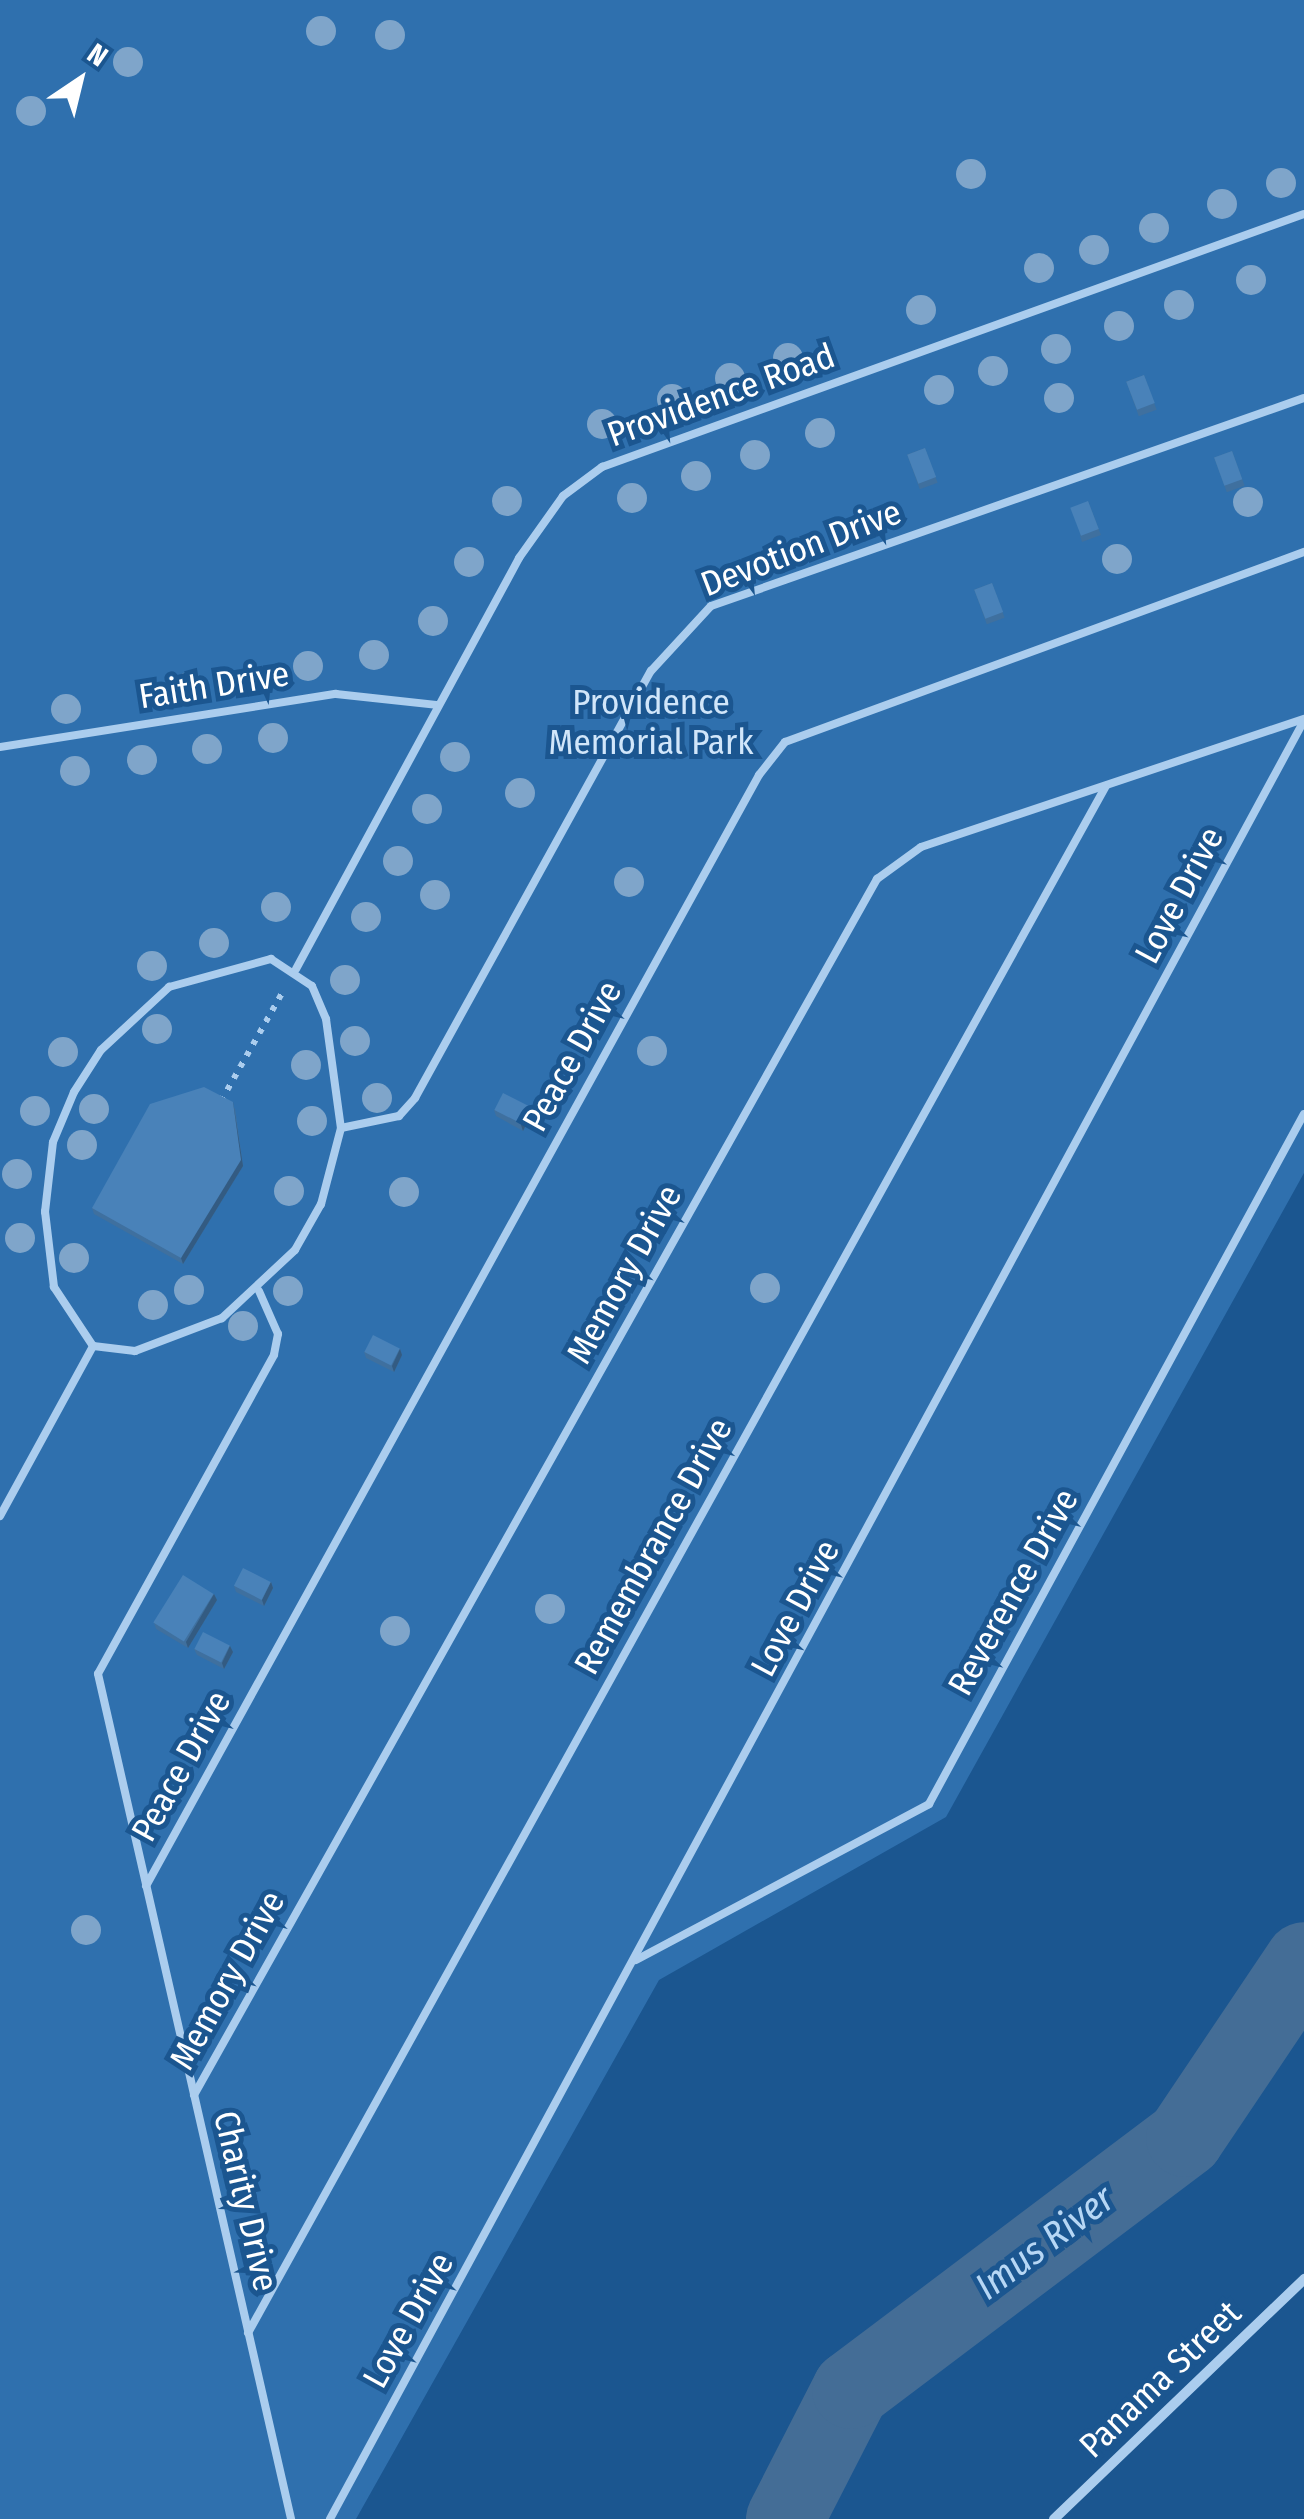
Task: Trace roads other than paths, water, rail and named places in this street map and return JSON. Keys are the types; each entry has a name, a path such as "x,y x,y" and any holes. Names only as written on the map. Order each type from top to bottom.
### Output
{"street":[{"name":"Panama Street","path":"1054,2519 1304,2279"}],"lane":[{"name":"Providence Road","path":"296,969 519,558 563,496 602,467 1304,214"},
{"name":"Devotion Drive","path":"341,1128 399,1116 414,1098 651,671 710,606 1304,398"},
{"name":"Peace Drive","path":"146,1886 759,775 786,742 1304,552"},
{"name":"Faith Drive","path":"0,747 336,694 438,705"},
{"name":"Memory Drive","path":"194,2096 877,879 921,847 1304,720"},
{"name":"Love Drive","path":"330,2519 1304,720"},
{"name":"Remembrance Drive","path":"248,2333 1106,786"},
{"path":"246,961 296,969 326,1019 341,1128 321,1204 259,1291 172,1342 134,1352 93,1346 54,1287 45,1212 53,1142 74,1092 101,1050 169,987 246,961"},
{"name":"Reverence Drive","path":"636,1960 929,1804 1304,1114"},
{"name":"Charity Drive","path":"259,1291 278,1334 274,1355 98,1674 291,2519"},
{"path":"0,1516 93,1346"}],"waterway":[{"name":"Imus River","path":"785,2519 851,2390 1185,2138 1304,1961"}],"park label":[{"name":"Providence Memorial Park","path":"651,722"}]}
